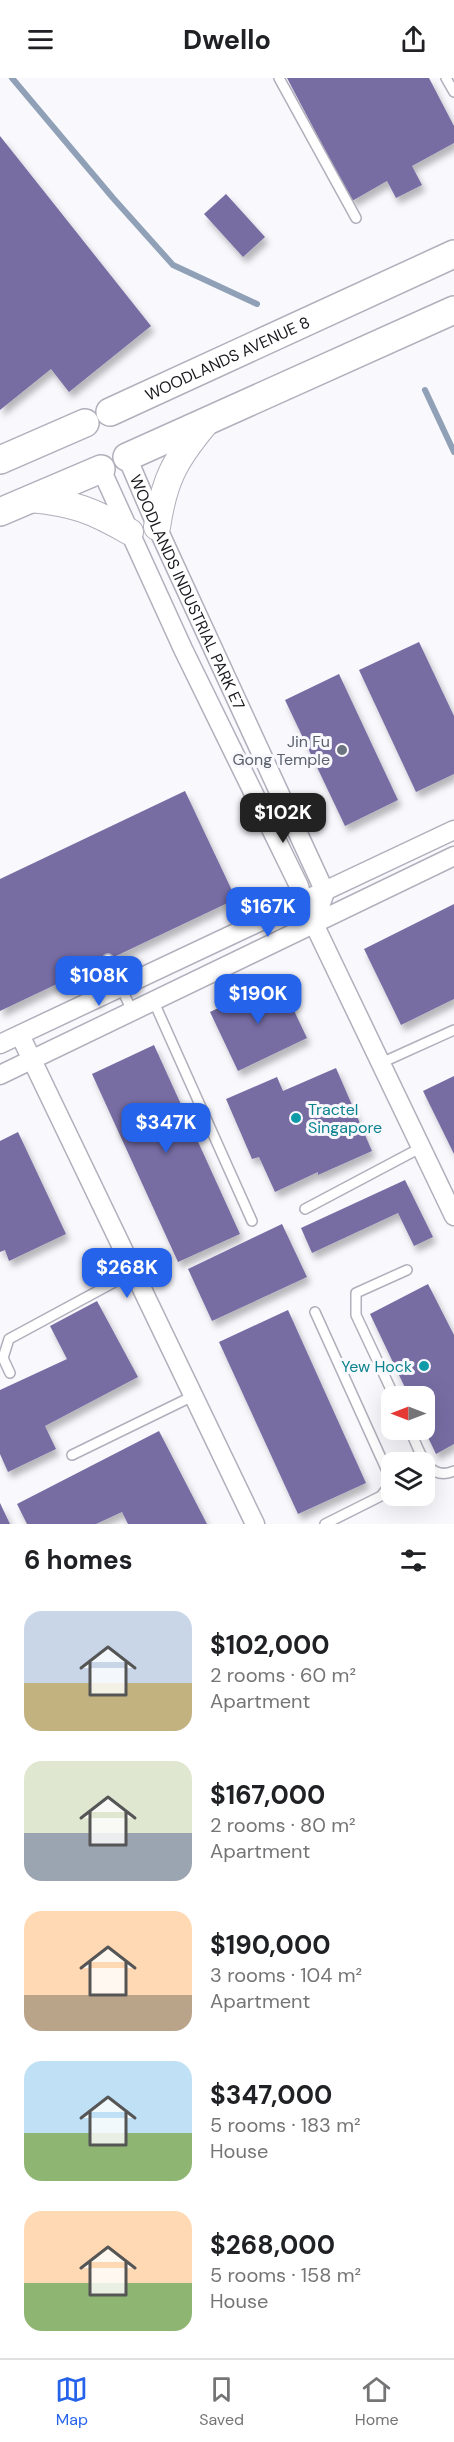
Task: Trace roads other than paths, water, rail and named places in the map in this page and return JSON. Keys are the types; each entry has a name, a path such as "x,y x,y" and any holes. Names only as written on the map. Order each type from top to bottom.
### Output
{"main road":[{"name":"WOODLANDS AVENUE 8","path":"0,460 454,254"},
{"path":"0,512 204,425 454,310"},
{"path":"157,527 162,492 181,452 204,425"},
{"path":"30,499 54,501 90,510 130,532"}],"street":[{"name":"WOODLANDS INDUSTRIAL PARK E7","path":"128,458 157,527 325,892"},
{"name":"WOODLANDS INDUSTRIAL PARK E7","path":"101,469 183,649 298,886 303,901 422,1147 450,1197 454,1216"},
{"path":"0,1044 454,830"},
{"path":"0,1075 454,855"},
{"path":"314,923 325,892"},
{"path":"20,1035 255,1524"}],"lane":[{"path":"279,78 356,218"},
{"path":"446,78 454,92"},
{"path":"108,959 132,1011"},
{"path":"153,1000 252,1221"},
{"path":"381,1063 454,1030"},
{"path":"305,1209 422,1147"},
{"path":"389,1386 356,1315 356,1293 408,1270"},
{"path":"10,1372 3,1358 9,1339 133,1272"},
{"path":"315,1312 392,1482 381,1496 325,1524"},
{"path":"72,1455 193,1396"},
{"path":"415,1440 427,1467 438,1474 454,1471"}],"waterway":[{"path":"12,78 173,265 257,304"},
{"path":"425,390 454,452"}],"place":[{"name":"Jin Fu Gong Temple","path":"342,750"},
{"name":"Tractel Singapore","path":"296,1118"},
{"name":"Yew Hock","path":"424,1366"}]}
